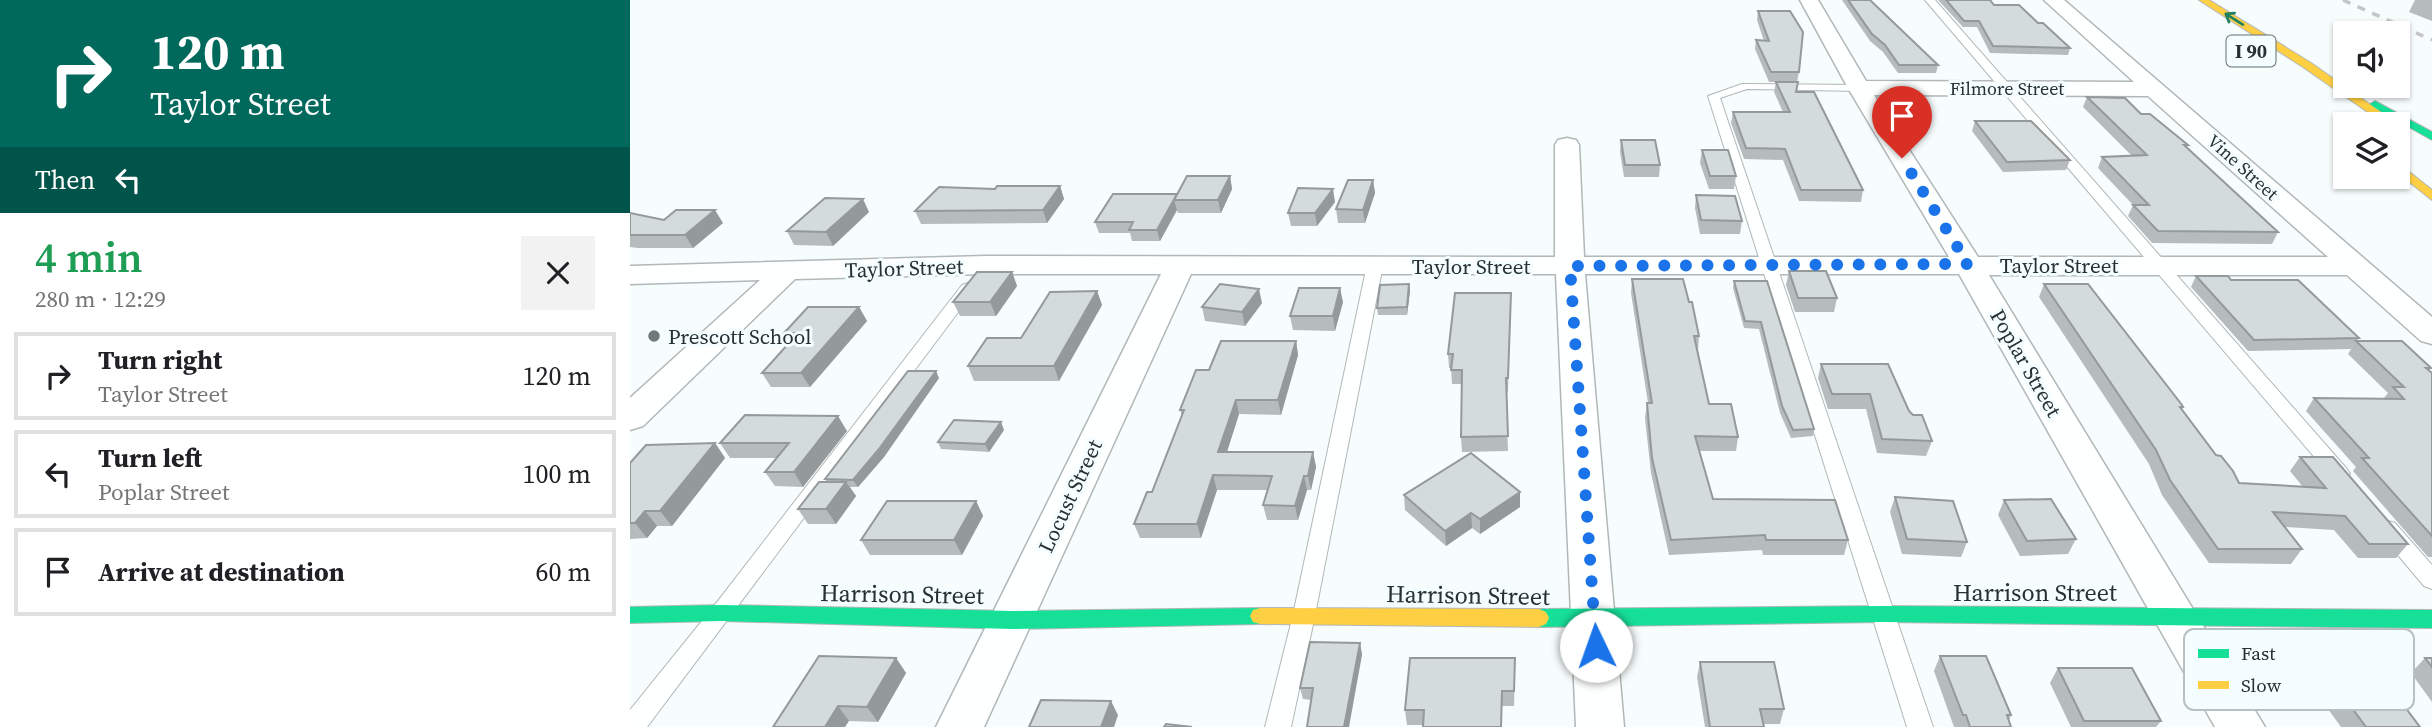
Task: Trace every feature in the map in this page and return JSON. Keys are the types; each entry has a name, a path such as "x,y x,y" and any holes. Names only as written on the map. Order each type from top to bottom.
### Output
{"main road":[{"name":"I 90","path":"2203,0 2375,112"},
{"name":"I 90","path":"2188,6 2239,42"},
{"path":"2306,65 2432,137"},
{"path":"2410,136 2432,152"},
{"path":"2410,165 2432,181"},
{"path":"2410,177 2432,196"},
{"name":"Harrison Street","path":"630,615 722,613 1012,620 1304,615 1595,619 1883,614 2432,619"}],"street":[{"name":"Poplar Street","path":"1809,0 1858,88 1968,264 2184,631"},
{"name":"Vine Street","path":"2053,0 2432,334"},
{"name":"Filmore Street","path":"1858,88 2156,89"},
{"path":"1567,145 1570,266 1600,727"},
{"name":"Taylor Street","path":"630,275 986,265 2354,266"},
{"name":"Locust Street","path":"960,727 1180,265"},
{"path":"630,418 786,272"},
{"name":"Poplar Street","path":"2231,710 2241,727"}],"lane":[{"path":"1930,0 2350,485"},
{"path":"1858,88 1746,86 1714,96 1920,727"},
{"path":"632,727 722,613 986,265"},
{"path":"1278,727 1304,615 1375,265"},
{"path":"2378,517 2432,580"}],"building":[{"path":"1848,0 1870,0 1938,65 1899,65 1885,45 1872,34"},
{"path":"1946,0 1990,0 1994,5 2019,5 2070,48 1993,46 1979,21 1964,21"},
{"path":"1758,11 1790,11 1803,32 1799,72 1771,72 1756,40 1769,41"},
{"path":"1776,82 1798,82 1796,92 1814,92 1863,190 1801,190 1785,149 1746,148 1733,112 1790,112"},
{"path":"2087,97 2125,98 2141,114 2150,114 2188,145 2184,145 2278,232 2158,231 2133,205 2149,205 2102,157 2147,155"},
{"path":"1975,121 2031,121 2070,160 2007,162"},
{"path":"1621,140 1655,140 1660,165 1625,165"},
{"path":"1702,150 1728,150 1736,176 1710,176"},
{"path":"1187,176 1230,176 1218,200 1174,200"},
{"path":"1348,180 1373,180 1363,210 1336,209"},
{"path":"997,186 1060,186 1043,210 915,211 939,187 995,189"},
{"path":"1298,188 1333,189 1315,213 1288,213"},
{"path":"1113,194 1177,194 1157,230 1129,230 1133,222 1095,222"},
{"path":"1696,195 1735,196 1742,221 1701,220"},
{"path":"825,198 863,199 826,232 787,231"},
{"path":"676,210 715,210 685,235 630,235 630,213 664,220"},
{"path":"1789,271 1826,271 1837,298 1798,298"},
{"path":"977,272 1012,272 990,302 953,302"},
{"path":"2196,276 2228,276 2231,280 2298,280 2359,338 2254,340"},
{"path":"1632,279 1683,279 1689,302 1692,302 1699,336 1694,336 1709,404 1731,404 1738,437 1695,436 1713,499 1835,500 1848,540 1766,540 1765,535 1671,540 1652,458 1647,403 1652,403"},
{"path":"1734,281 1767,281 1814,429 1793,430 1782,406 1761,322 1745,321"},
{"path":"1220,284 1259,289 1242,312 1202,307"},
{"path":"1409,284 1407,307 1377,308 1380,285"},
{"path":"2044,284 2088,284 2182,405 2183,407 2180,407 2216,455 2221,456 2233,471 2239,483 2326,488 2300,457 2333,457 2408,544 2369,544 2345,516 2273,512 2302,549 2218,549 2170,480 2156,450"},
{"path":"1299,288 1340,288 1333,316 1290,316"},
{"path":"1097,291 1054,366 968,366 987,338 1021,338 1050,292"},
{"path":"1455,293 1511,293 1506,378 1508,436 1461,437 1462,370 1451,370 1453,354 1448,354"},
{"path":"808,307 859,307 801,373 762,373 798,333 784,333"},
{"path":"1221,341 1296,341 1278,400 1236,400 1218,452 1313,452 1308,476 1304,476 1295,506 1263,505 1272,476 1213,475 1197,524 1134,524 1147,492 1152,492 1184,410 1180,410 1196,370 1209,370"},
{"path":"2356,341 2402,341 2431,368 2426,368 2432,373 2432,536 2362,458 2369,458 2314,398 2404,399 2393,387 2404,387"},
{"path":"1821,364 1888,364 1909,411 1913,415 1922,415 1932,441 1882,439 1870,394 1832,394"},
{"path":"908,371 936,371 853,480 825,479"},
{"path":"745,415 838,416 794,472 765,472 789,443 720,443"},
{"path":"954,420 1001,422 985,444 938,442"},
{"path":"715,443 660,511 645,511 635,523 630,523 630,463 646,445"},
{"path":"1471,453 1520,492 1480,519 1471,513 1445,531 1404,495"},
{"path":"819,482 846,482 826,509 798,509"},
{"path":"1895,497 1953,501 1967,542 1907,539"},
{"path":"2051,499 2076,539 2027,541 2004,500"},
{"path":"887,501 976,501 954,540 861,540"},
{"path":"1310,642 1360,643 1344,727 1307,727 1313,688 1300,688"},
{"path":"819,656 896,658 867,707 838,706 825,727 773,727"},
{"path":"1940,656 1986,656 2011,715 2007,715 2011,727 1970,727"},
{"path":"1410,658 1515,658 1514,691 1502,691 1501,727 1423,727 1424,710 1405,710"},
{"path":"2425,658 2432,658 2432,667"},
{"path":"1700,662 1774,662 1784,709 1760,709 1764,727 1710,727"},
{"path":"2058,668 2132,668 2161,721 2084,721"},
{"path":"1041,700 1111,701 1101,727 1029,727"},
{"path":"2353,710 2407,710 2420,727 2366,727"},
{"path":"1166,724 1192,727 1164,727"}],"railway":[{"path":"2343,0 2432,40"}],"traffic: fast":[{"path":"2375,104 2432,137"},
{"path":"630,615 722,613 1012,620 1260,616"},
{"path":"1539,618 1883,614 2432,619"}],"traffic: slow":[{"path":"2203,0 2307,65 2375,112"},
{"path":"2410,177 2432,196"},
{"path":"1260,616 1539,618"}],"place":[{"name":"Prescott School","path":"654,336"}],"route":[{"path":"1596,646 1570,266 1968,264 1902,158"}]}
